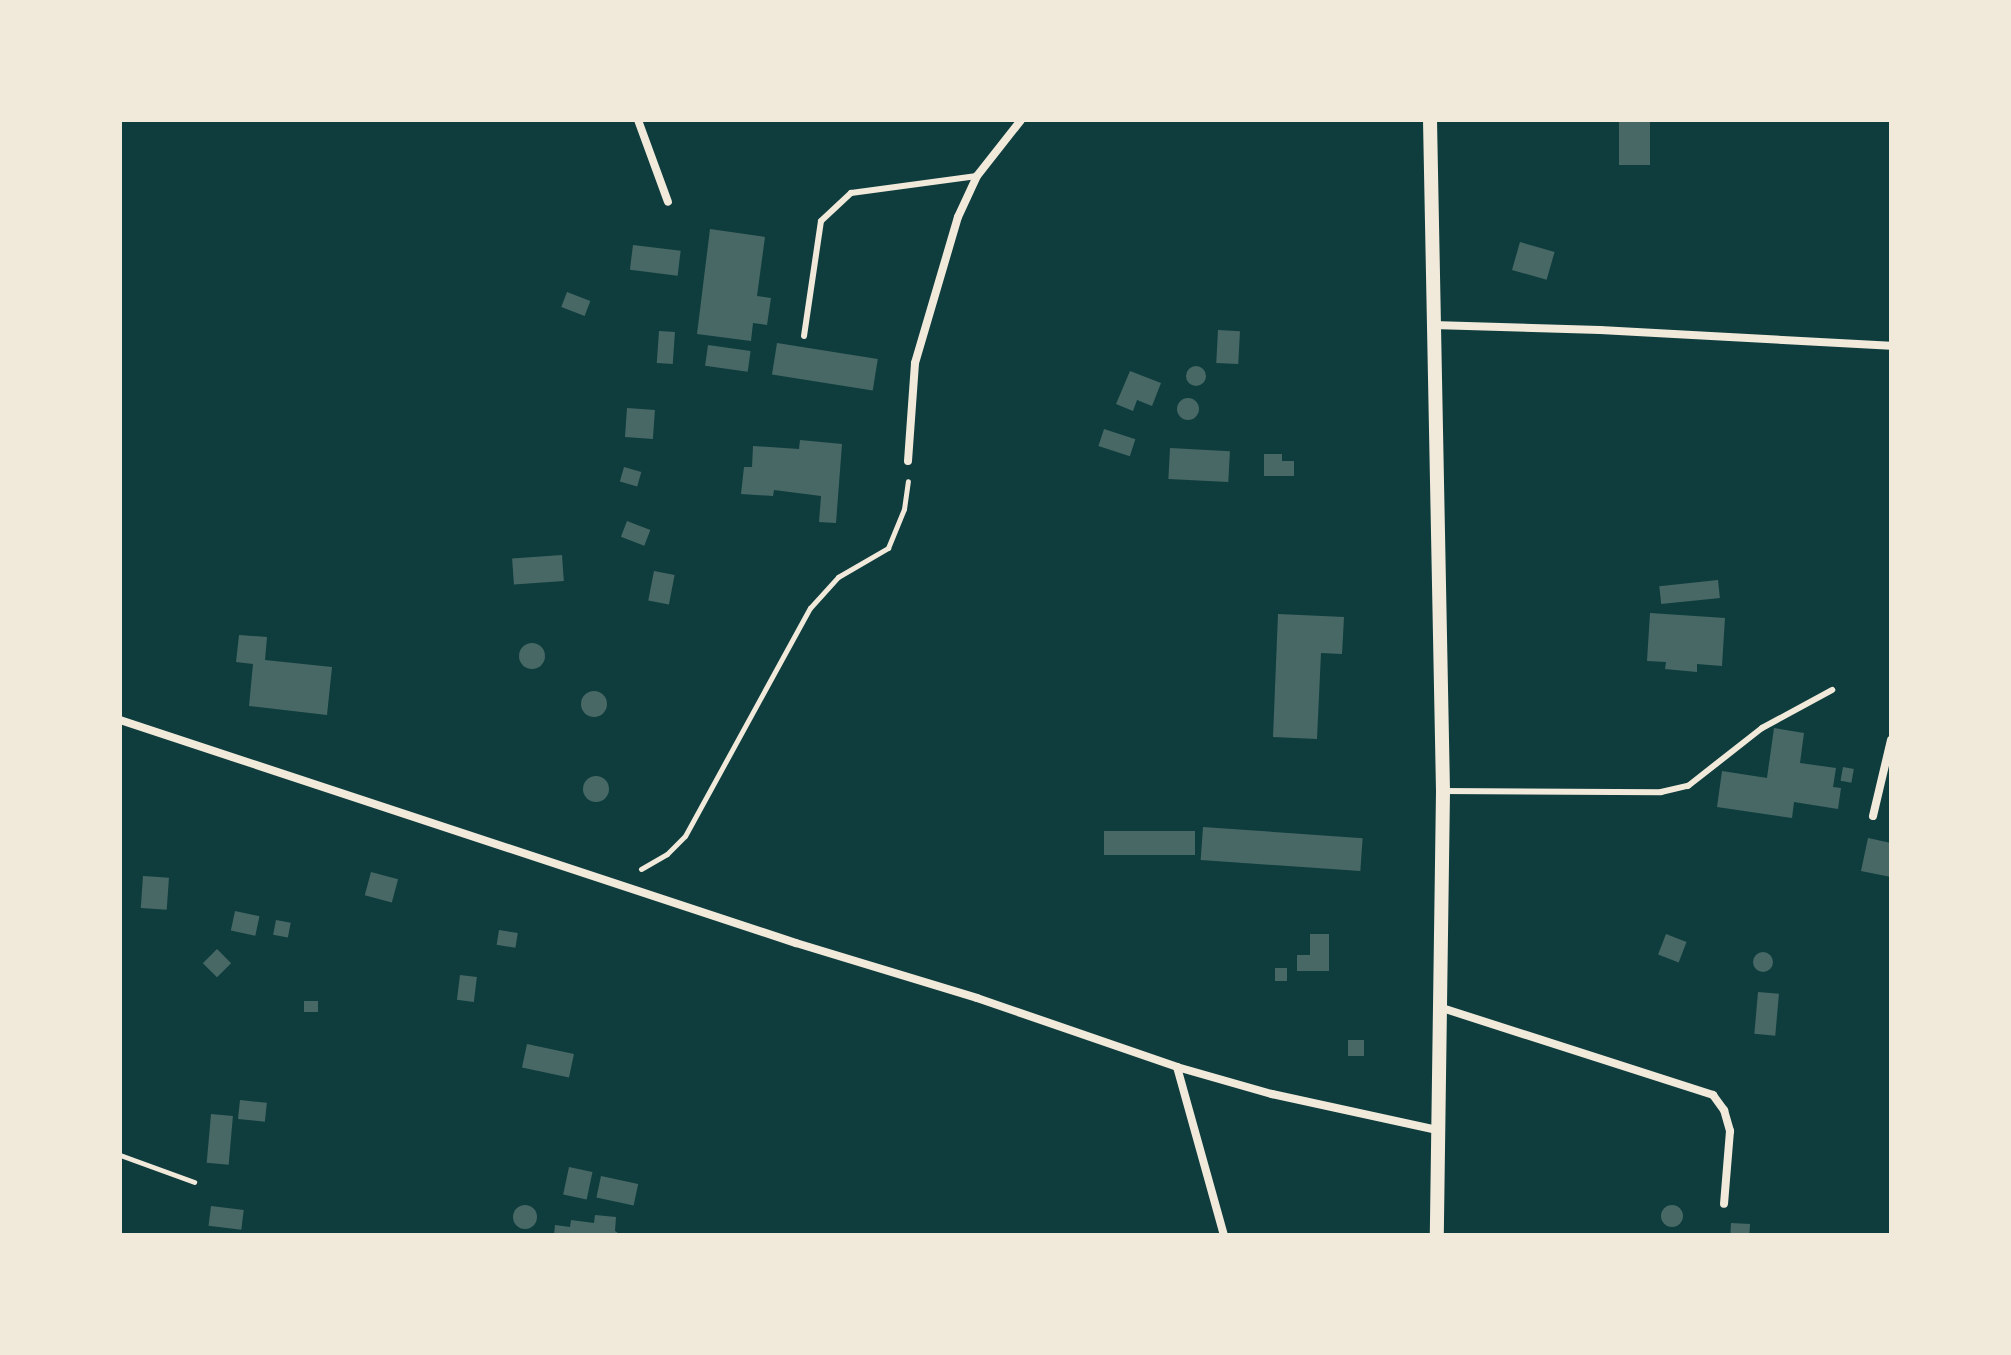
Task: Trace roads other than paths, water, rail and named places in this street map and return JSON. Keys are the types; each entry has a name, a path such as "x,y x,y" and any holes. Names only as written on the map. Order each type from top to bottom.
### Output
{"street":[{"path":"638,120 668,202"},
{"path":"908,461 915,363 958,217 977,176 1021,120"},
{"path":"1430,120 1443,791 1437,1235"},
{"path":"1433,325 1600,330 1891,346"},
{"path":"120,720 611,883 977,998 1177,1067 1272,1094 1437,1130"},
{"path":"1873,816 1891,740"},
{"path":"1439,1007 1713,1095 1724,1110 1730,1131 1724,1204"},
{"path":"1177,1067 1224,1235"}],"lane":[{"path":"804,336 821,221 851,193 977,176"},
{"path":"1443,791 1661,792 1688,786 1762,728 1832,690"}]}
